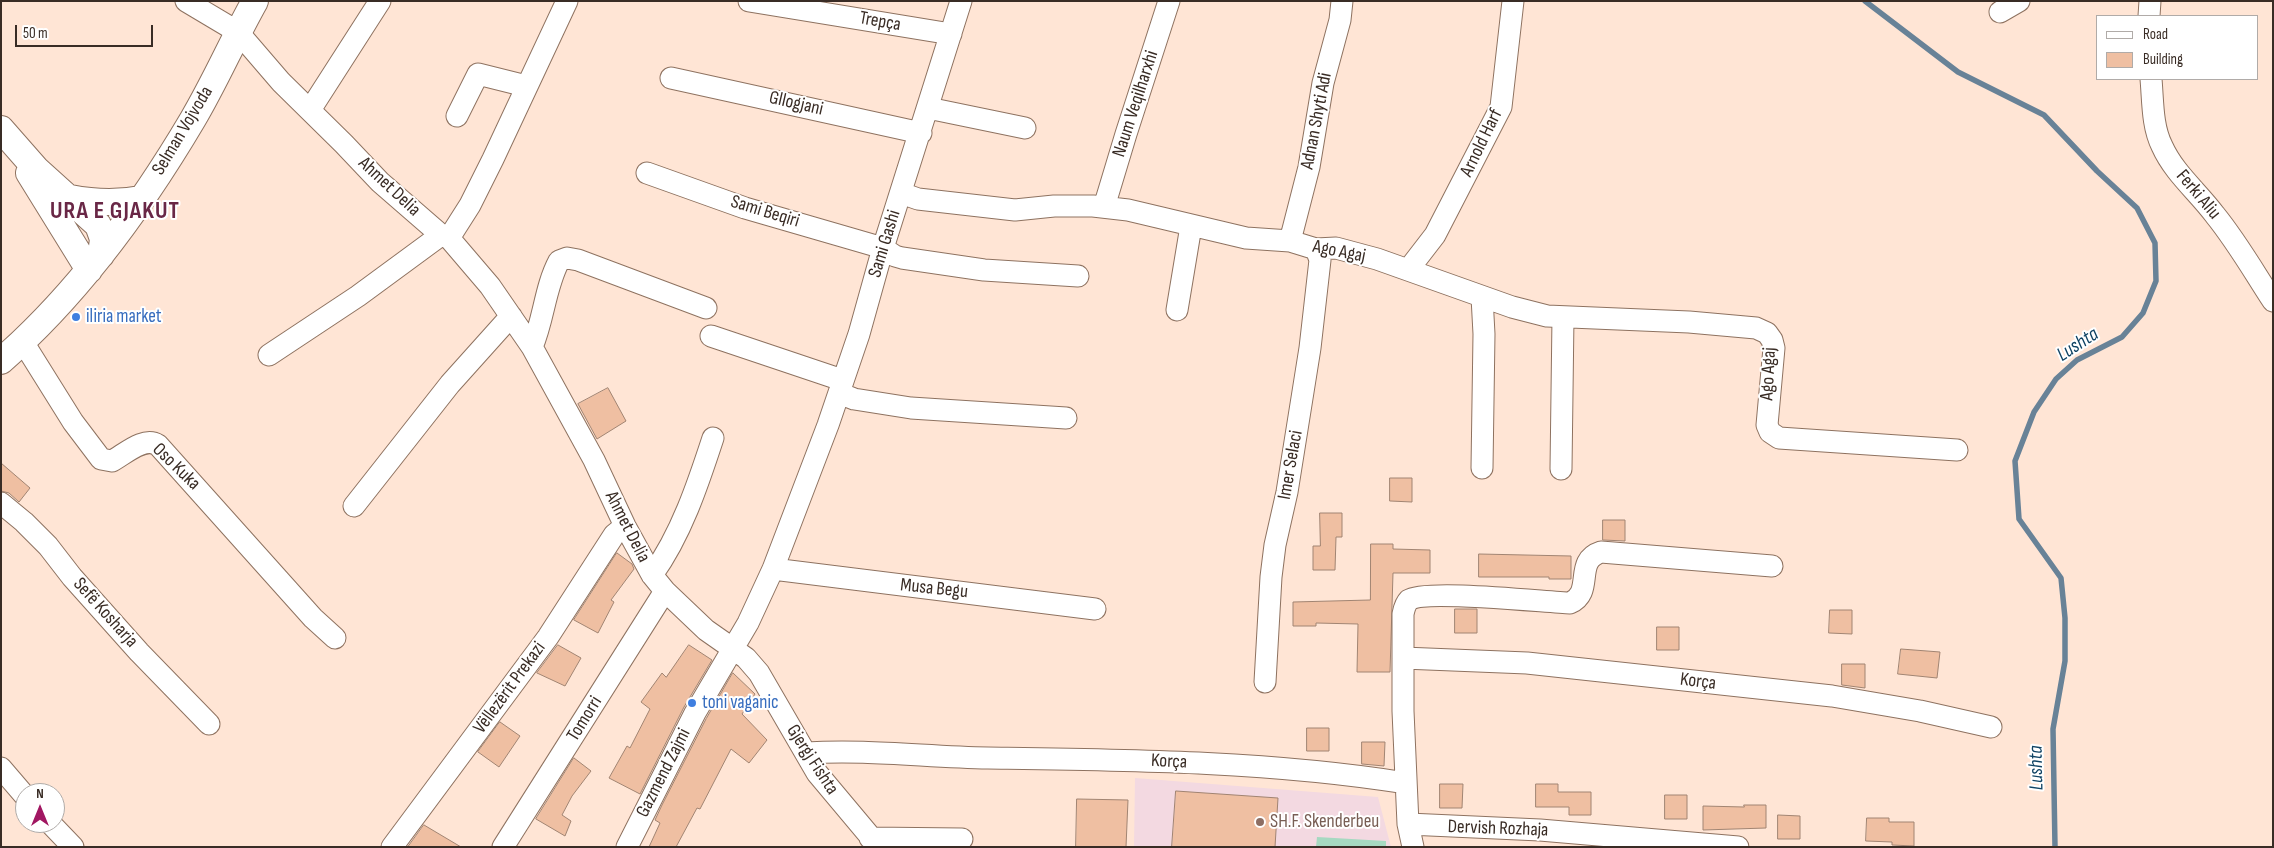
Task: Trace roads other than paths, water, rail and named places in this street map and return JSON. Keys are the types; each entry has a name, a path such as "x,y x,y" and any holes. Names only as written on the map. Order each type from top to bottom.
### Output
{"main road":[{"name":"Selman Vojvoda","path":"1,361 23,342 58,306 95,262 141,199 194,117 255,1"},
{"path":"6,134 37,170 98,225 104,239 95,262"},
{"path":"6,134 95,262"},
{"path":"70,198 99,203 121,203 141,199"}],"street":[{"name":"Ahmet Delia","path":"186,1 238,32 281,82 380,182 445,236 490,286 532,347 594,460 625,526 658,583 706,630 732,648"},
{"path":"310,110 380,1"},
{"path":"269,355 445,236 470,205 567,1"},
{"name":"Trepça","path":"749,1 950,34"},
{"name":"Sami Gashi","path":"732,648 748,623 773,570 841,386 859,334 883,248 921,133 961,1"},
{"name":"Naum Veqilharxhi","path":"1104,207 1169,1"},
{"name":"Adnan Shyti Adi","path":"1290,241 1309,167 1323,83 1340,20 1342,1"},
{"name":"Arnold Harf","path":"1408,270 1435,234 1498,113 1502,98 1513,1"},
{"path":"2000,12 2019,1"},
{"path":"2149,15 2150,1"},
{"path":"457,116 478,74 526,86"},
{"name":"Gllogjani","path":"671,78 921,133"},
{"name":"Ferki Aliu","path":"2151,80 2155,128 2161,146 2178,174 2206,202 2231,234 2273,301"},
{"path":"928,108 1025,128"},
{"name":"Sami Beqiri","path":"647,174 745,208 883,248 895,256 984,270 1078,276"},
{"name":"Ago Agaj","path":"901,193 918,199 1014,210 1054,206 1104,207 1128,210 1246,238 1290,241 1316,249 1336,248 1408,270 1482,297 1547,316 1689,322 1756,328 1767,333 1772,340 1774,348 1767,425 1770,432 1779,438 1957,450"},
{"path":"1177,310 1191,226"},
{"name":"Imer Selaci","path":"1265,682 1271,577 1275,545 1287,492 1310,348 1320,260 1316,249"},
{"path":"532,347 540,329 554,271 559,261 567,258 578,260 706,308"},
{"path":"1482,297 1484,334 1482,468"},
{"path":"354,506 450,384 511,316"},
{"path":"1561,469 1563,317"},
{"path":"711,336 841,386 868,401 912,408 1066,418"},
{"name":"Oso Kuka","path":"23,342 73,422 100,459 112,461 145,442 152,441 158,445 313,618 334,638"},
{"name":"Ahmet Delia","path":"658,583 662,560 685,513 702,472 713,438"},
{"name":"Sefë Kosharja","path":"1,503 24,522 48,546 72,577 139,652 209,724"},
{"name":"Vëllezërit Prekazi","path":"392,847 548,637 614,535 625,526"},
{"path":"1413,847 1408,824 1403,658 1405,606 1409,600 1417,597 1494,598 1570,603 1580,596 1588,561 1592,555 1601,552 1772,566"},
{"name":"Musa Begu","path":"773,570 1094,609"},
{"name":"Tomorri","path":"503,847 658,583"},
{"name":"Gjergj Fishta","path":"732,648 746,658 758,673 828,789 875,842"},
{"name":"Gazmend Zajmi","path":"627,847 657,786 732,648"},
{"name":"Korça","path":"1403,658 1527,663 1832,696 1920,711 1990,727"},
{"name":"Korça","path":"806,753 834,751 965,757 1170,762 1361,776 1406,783"},
{"path":"1,768 15,784"},
{"name":"Dervish Rozhaja","path":"1408,824 1540,830 1738,847"},
{"path":"60,833 73,847"},
{"path":"875,842 962,839"}],"waterway":[{"name":"Lushta","path":"1865,1 1958,72 2044,115 2097,171 2137,208 2155,243 2156,281 2143,313 2122,337 2077,360 2056,379 2034,412 2015,461 2019,519 2061,578 2065,618 2065,661 2053,729 2055,847"}],"place":[{"name":"iliria market","path":"76,317"},
{"name":"toni vaganic","path":"692,703"},
{"name":"SH.F. Skenderbeu","path":"1260,822"}],"district":[{"name":"URA E GJAKUT","path":"115,212"}]}
